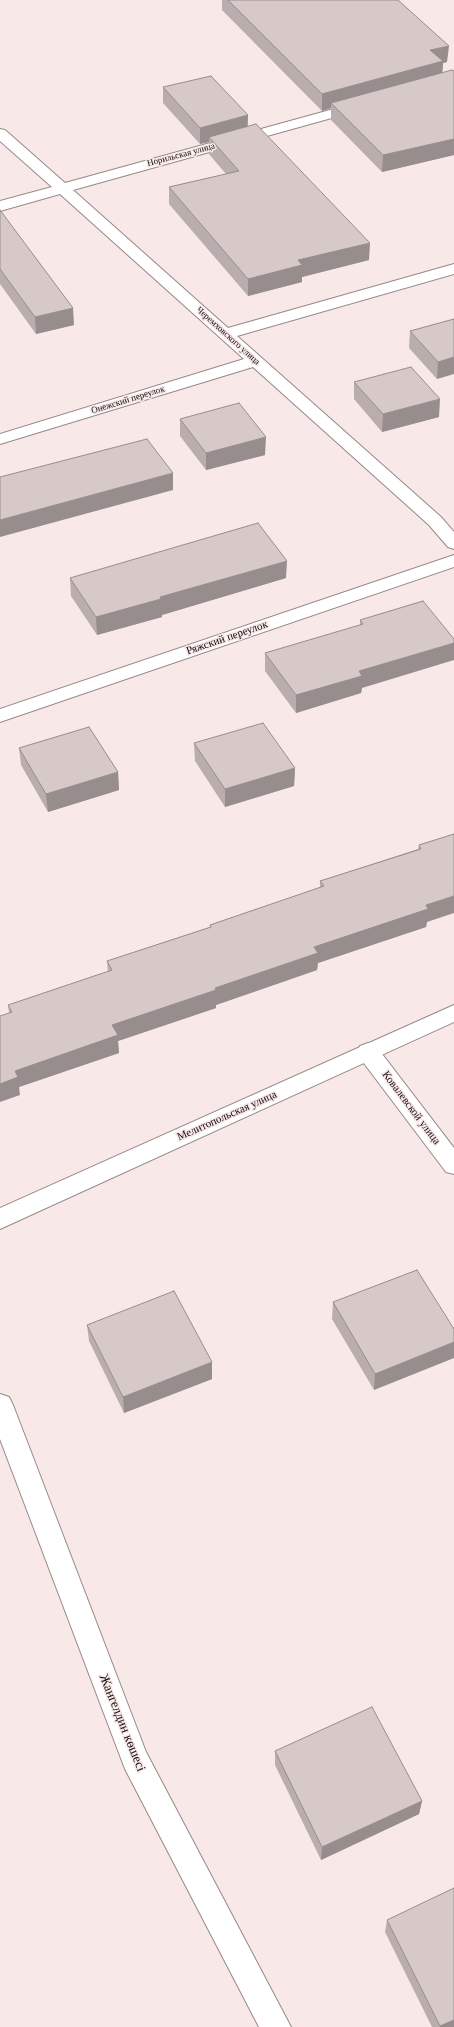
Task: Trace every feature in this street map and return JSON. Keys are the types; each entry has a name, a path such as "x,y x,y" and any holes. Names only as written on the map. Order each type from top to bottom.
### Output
{"street":[{"name":"Норильская улица","path":"0,206 370,103"},
{"name":"Черемховского улица","path":"0,133 435,521 454,542"},
{"path":"225,334 454,269"},
{"name":"Онежский переулок","path":"0,439 256,361"},
{"name":"Ряжский переулок","path":"0,716 454,561"},
{"name":"Мелитопольская улица","path":"0,1219 454,1013"},
{"name":"Ковалевской улица","path":"368,1052 454,1165"},
{"name":"Жангелдин көшесі","path":"0,1406 135,1759 276,2027"}],"building":[{"path":"228,0 398,0 449,46 430,50 443,61 322,94"},
{"path":"452,70 454,71 454,139 383,155 331,103"},
{"path":"211,76 248,115 200,128 163,87"},
{"path":"256,124 370,243 298,260 302,265 248,279 169,187 239,171 209,137"},
{"path":"0,210 73,308 35,317 0,269"},
{"path":"454,319 454,357 438,362 410,331"},
{"path":"411,367 440,399 383,414 354,382"},
{"path":"239,403 266,437 206,453 180,419"},
{"path":"147,439 173,473 0,520 0,477"},
{"path":"258,523 287,561 96,617 70,578"},
{"path":"423,601 454,639 454,643 359,671 362,676 296,695 265,653 363,624 360,620"},
{"path":"263,723 295,768 225,789 194,743"},
{"path":"89,727 118,772 46,794 19,748"},
{"path":"454,834 454,896 426,905 428,909 314,947 318,953 215,988 216,990 112,1025 118,1035 15,1071 18,1077 0,1084 0,1016 12,1012 8,1005 112,970 107,961 211,927 210,925 324,886 320,881 421,849 419,845"},
{"path":"417,1270 454,1329 454,1342 375,1374 333,1302"},
{"path":"174,1291 212,1362 123,1397 87,1325"},
{"path":"372,1707 422,1801 322,1847 275,1751"},
{"path":"454,1888 454,2020 440,2026 387,1920"}]}
